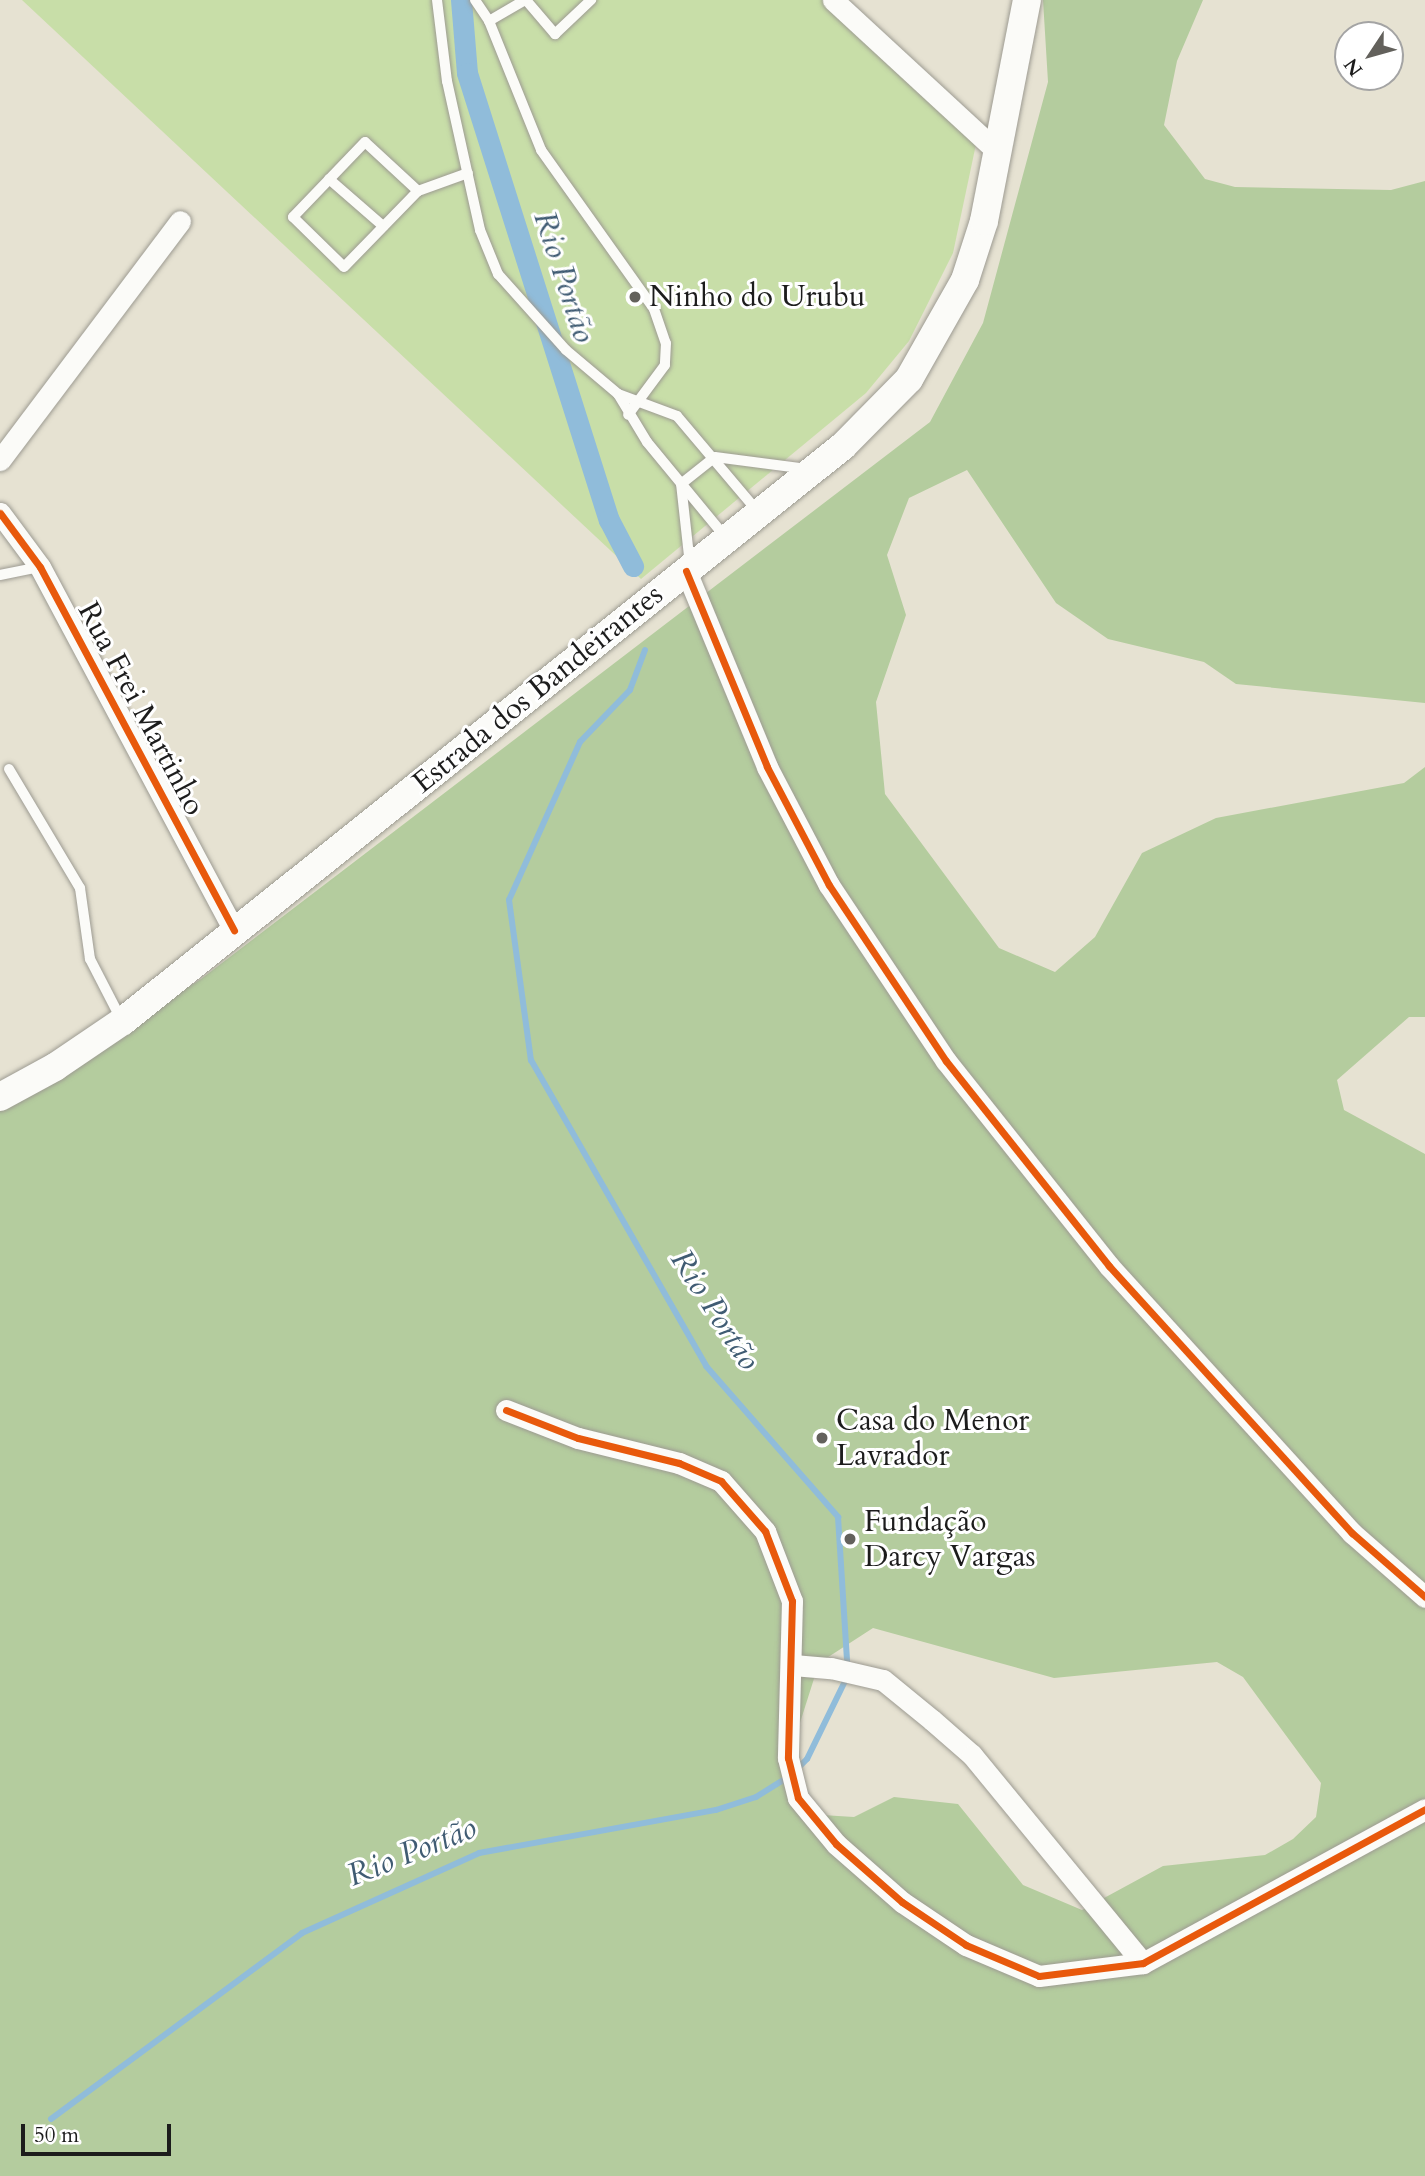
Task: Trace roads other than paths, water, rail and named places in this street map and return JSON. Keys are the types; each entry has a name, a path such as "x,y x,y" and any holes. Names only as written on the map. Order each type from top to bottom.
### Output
{"main road":[{"name":"Estrada dos Bandeirantes","path":"0,1097 55,1068 123,1021 813,470 869,422 929,351 965,280 999,153 1027,0"}],"street":[{"path":"833,0 999,153"},
{"path":"0,460 180,221"},
{"name":"Rua Frei Martinho","path":"0,513 40,567 234,931"},
{"path":"688,569 768,767 828,884 946,1061 1109,1266 1352,1533 1425,1597"},
{"path":"506,1410 578,1438 679,1463 721,1481 765,1531 793,1601 788,1758 798,1798 836,1844 902,1902 967,1945 1039,1976 1143,1963 1425,1809"},
{"path":"793,1665 831,1668 883,1680 972,1755 1143,1963"}],"lane":[{"path":"437,0 447,81 488,257 532,313 566,350 618,394 677,416 715,457 759,513"},
{"path":"475,0 489,21 541,150 654,309 666,343 665,365 628,415"},
{"path":"489,21 525,0 555,34 591,0"},
{"path":"418,191 365,142 293,217 344,267 418,191 468,173"},
{"path":"329,179 383,226"},
{"path":"618,394 628,415 727,539"},
{"path":"681,484 715,457 813,470"},
{"path":"681,484 688,569"},
{"path":"0,575 40,567"},
{"path":"9,769 80,888 90,959 123,1021"}],"waterway":[{"name":"Rio Portão","path":"461,0 467,73 609,520 633,566"},
{"name":"Rio Portão","path":"645,650 630,690 580,742 509,900 531,1060 706,1366 838,1517 848,1675 807,1759 796,1770"},
{"name":"Rio Portão","path":"51,2119 302,1933 479,1853 716,1810 756,1797 788,1777"}],"place":[{"name":"Ninho do Urubu","path":"635,297"},
{"name":"Casa do Menor Lavrador","path":"822,1438"},
{"name":"Fundação Darcy Vargas","path":"850,1539"}]}
